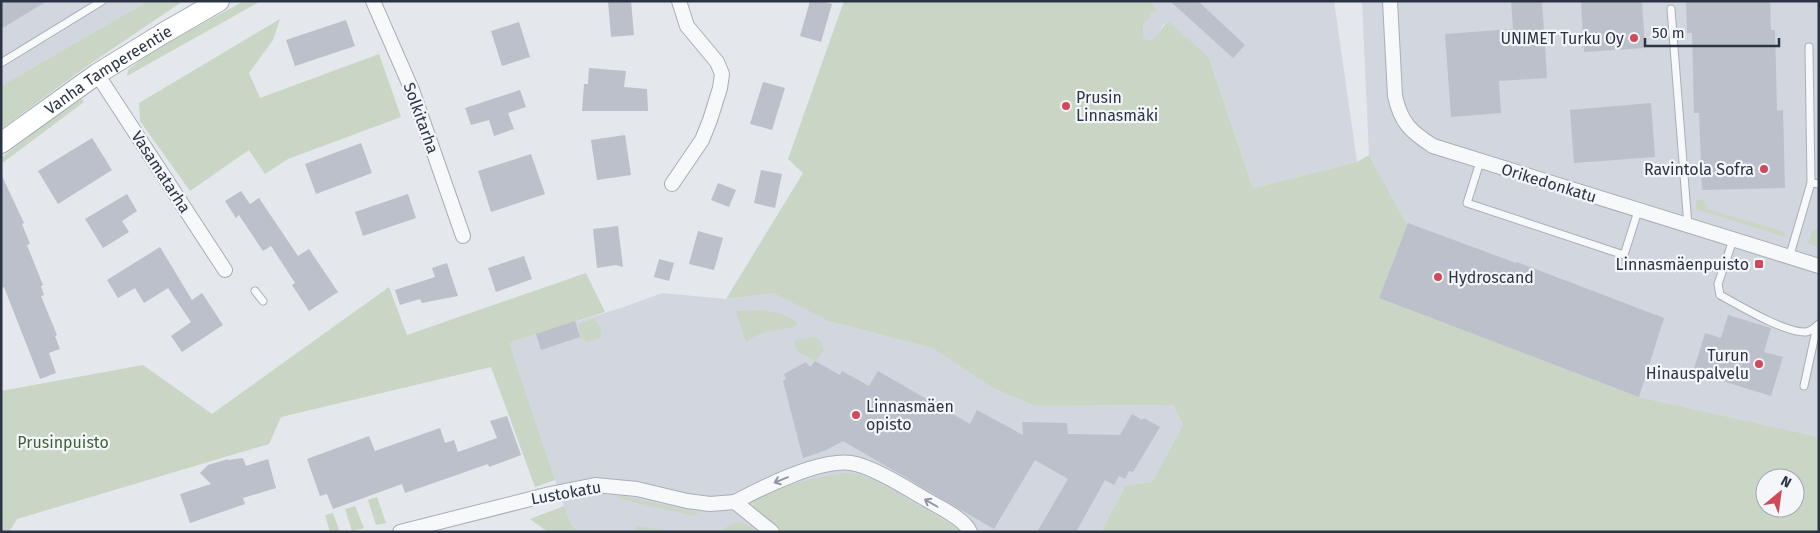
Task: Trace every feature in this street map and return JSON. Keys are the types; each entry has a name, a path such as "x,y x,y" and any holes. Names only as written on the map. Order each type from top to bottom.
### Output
{"main road":[{"name":"Vanha Tampereentie","path":"1,143 97,74 219,1"}],"street":[{"name":"Solkitarha","path":"373,1 412,90 463,236"},
{"path":"672,184 702,140 720,88 722,74 717,62 687,26 679,1"},
{"name":"Orikedonkatu","path":"1390,1 1395,96 1401,116 1408,128 1433,146 1819,266"},
{"name":"Vasamatarha","path":"97,74 225,270"},
{"name":"Lustokatu","path":"400,532 550,494 595,485 638,488 687,501 710,504 735,502 767,485 797,473 834,464 851,463 869,470 960,520 970,532"},
{"path":"735,502 772,532"}],"lane":[{"path":"1,63 102,1"},
{"path":"1671,9 1688,226"},
{"path":"1789,258 1815,184 1809,47"},
{"path":"1480,162 1467,203 1624,254 1638,211"},
{"path":"1733,240 1718,284 1720,295 1756,314 1796,331 1811,331 1818,325"},
{"path":"255,291 263,301"},
{"path":"1804,386 1818,325"}],"shaded area":[{"path":"1,1 148,1 1,86"},
{"path":"1151,1 1334,1 1357,162 1253,188 1209,58 1164,24 1155,39 1150,42 1143,38 1143,22 1151,13"},
{"path":"1362,1 1819,1 1819,439 1815,436 1639,397 1379,298 1408,223 1405,221 1369,155"},
{"name":"Linnasmäen opisto","path":"662,293 726,299 773,293 828,321 932,348 993,388 1035,406 1173,405 1183,425 1152,482 1125,486 1101,532 578,532 571,524 564,506 508,343 621,308"}],"green space":[{"path":"148,1 183,1 90,64 1,129 1,86"},
{"path":"244,1 261,1 127,76 128,70 146,56"},
{"path":"844,1 1151,1 1156,9 1155,12 1151,13 1147,21 1143,22 1143,38 1150,41 1169,22 1209,58 1253,188 1357,162 1369,155 1405,221 1408,223 1379,298 1639,397 1815,436 1819,439 1819,532 1101,532 1125,486 1152,482 1183,425 1173,405 1035,406 993,388 932,348 828,321 773,293 726,299 803,173 788,159"},
{"path":"280,19 273,40 249,73 260,98 379,54 401,117 288,159 265,174 249,150 190,191 140,121 139,103"},
{"path":"82,99 84,102 1,164 1,158 54,117"},
{"path":"1697,199 1704,201 1707,209 1784,232 1785,237 1696,209"},
{"path":"1819,226 1819,248 1808,243 1812,232"},
{"name":"Prusinpuisto","path":"586,273 605,312 509,343 555,480 535,487 491,367 281,417 269,444 17,519 9,532 1,532 1,391 143,365 212,414 389,287 407,335"},
{"path":"761,310 785,316 798,324 786,329 760,334 746,343 736,311"},
{"path":"593,319 600,327 601,335 600,338 587,342 580,337 579,324"},
{"path":"815,337 820,340 824,350 815,361 797,351 794,343 796,340"},
{"path":"844,473 857,474 872,479 958,528 960,532 781,532 753,506 753,498 789,485"},
{"path":"618,495 697,512 697,514 695,516 620,499"},
{"path":"377,497 386,523 376,525 368,500"},
{"path":"355,506 364,528 352,531 345,509"},
{"path":"564,506 571,524 578,532 548,532 530,519"},
{"path":"333,513 340,532 330,532 325,515"},
{"path":"741,522 761,532 720,532 732,523"},
{"path":"637,526 679,532 640,532 634,529"}],"building":[{"path":"1,1 47,1 1,29"},
{"path":"608,1 631,1 634,35 611,37"},
{"path":"810,1 832,4 821,42 800,36"},
{"path":"1170,1 1198,1 1245,45 1233,58"},
{"path":"1511,1 1542,1 1547,78 1499,81 1501,113 1451,117 1445,34 1513,29"},
{"path":"1581,1 1642,1 1645,48 1584,52"},
{"path":"1686,1 1770,1 1771,30 1775,30 1777,111 1783,110 1785,188 1702,190 1699,113 1694,113 1692,33 1687,33"},
{"path":"346,20 355,46 295,66 286,40"},
{"path":"519,22 530,57 502,66 491,31"},
{"path":"589,68 626,71 624,87 647,89 648,111 582,111 584,84 588,84"},
{"path":"763,82 785,88 772,130 750,124"},
{"path":"520,90 526,107 508,113 514,129 494,136 489,120 471,125 465,108"},
{"path":"1651,103 1655,157 1574,163 1570,110"},
{"path":"625,135 631,175 597,180 591,140"},
{"path":"92,138 112,170 58,204 38,171"},
{"path":"361,143 372,173 316,194 305,164"},
{"path":"531,154 545,194 491,212 478,171"},
{"path":"761,170 782,174 775,208 754,203"},
{"path":"1,174 24,223 22,224 30,244 27,245 43,285 41,286 44,295 41,296 57,335 55,336 60,349 49,353 56,373 40,379 4,287 1,288"},
{"path":"718,183 736,190 729,207 711,200"},
{"path":"241,191 250,204 259,198 298,256 309,249 338,292 309,311 292,285 295,283 271,246 263,251 239,215 236,218 225,201"},
{"path":"127,194 137,211 122,221 129,232 103,248 85,219"},
{"path":"408,194 416,218 363,236 355,212"},
{"path":"1408,223 1664,318 1639,397 1379,298"},
{"path":"618,226 623,267 616,265 597,268 593,229"},
{"path":"698,231 723,238 714,270 689,264"},
{"path":"160,247 192,300 202,293 223,325 182,352 171,336 191,322 168,288 144,303 135,288 118,298 107,280"},
{"path":"524,256 532,279 496,292 488,268"},
{"path":"659,259 674,263 669,281 654,277"},
{"path":"447,263 458,296 422,303 420,299 400,305 395,290 435,277 432,268"},
{"path":"1728,315 1771,328 1764,352 1783,357 1771,396 1693,372 1705,333 1721,338"},
{"path":"575,321 580,337 541,350 536,334"},
{"path":"815,361 840,375 842,371 869,386 878,371 970,424 977,410 1023,435 1022,422 1067,423 1068,434 1120,435 1132,414 1160,427 1133,472 1129,471 1125,479 1119,476 1114,485 1105,480 1076,532 1037,532 1068,479 1035,460 994,529 843,441 824,451 803,458 783,381 786,379 784,374 806,362 810,367"},
{"path":"507,416 521,455 489,467 488,464 405,493 402,484 333,509 327,494 320,496 307,459 369,436 375,451 440,428 445,443 454,440 458,452 497,438 490,421"},
{"path":"243,458 246,466 268,459 276,488 243,498 245,504 190,523 180,494 211,484 200,473 208,465 228,459"}],"place":[{"name":"UNIMET Turku Oy","path":"1634,38"},
{"name":"Prusin Linnasmäki","path":"1066,106"},
{"name":"Ravintola Sofra","path":"1764,169"},
{"name":"Linnasmäenpuisto","path":"1759,264"},
{"name":"Hydroscand","path":"1438,277"},
{"name":"Turun Hinauspalvelu","path":"1759,364"},
{"name":"Linnasmäen opisto","path":"856,415"}]}
